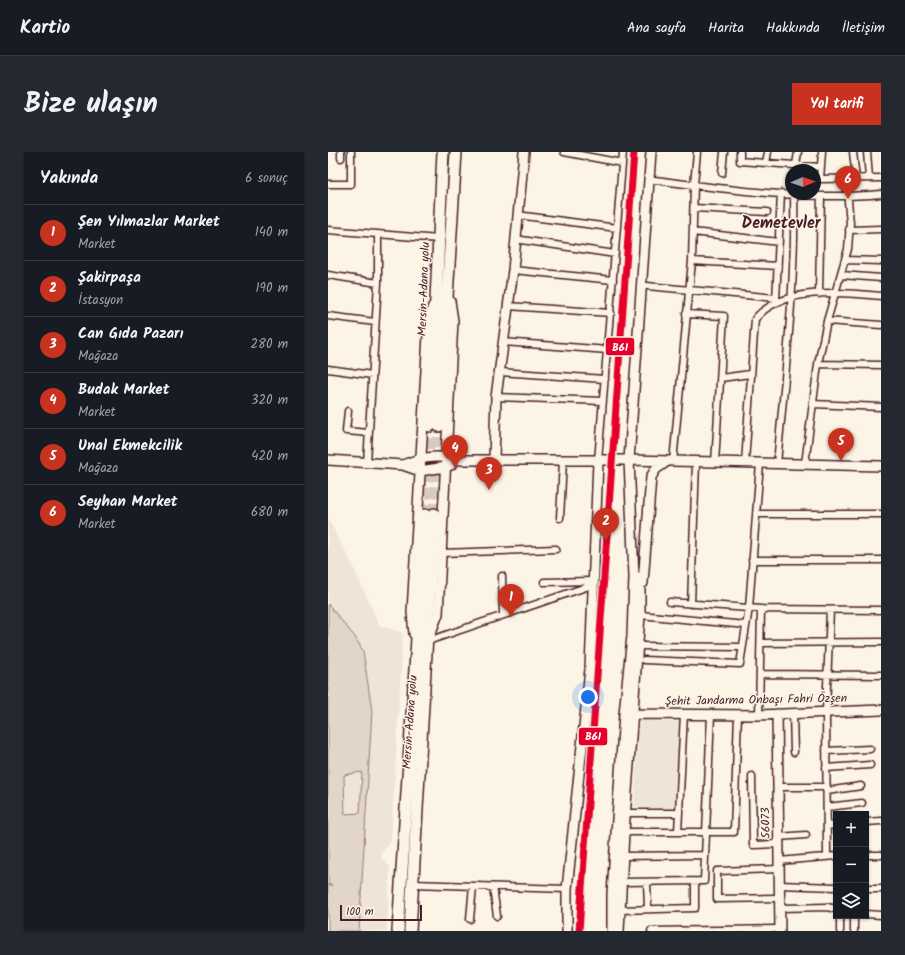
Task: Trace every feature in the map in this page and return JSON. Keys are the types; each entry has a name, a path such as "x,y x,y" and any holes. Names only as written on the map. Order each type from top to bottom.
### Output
{"highway":[{"name":"Mersin-Adana yolu","path":"443,152 438,239 434,426 448,288 456,152"},
{"name":"Mersin-Adana yolu","path":"398,931 417,662 430,514 428,641 410,931"}],"main road":[{"path":"494,459 496,397 513,270 524,152"},
{"path":"612,931 612,894 624,714 632,636 634,577 630,504 651,152"},
{"path":"641,603 632,460 647,286 656,152"},
{"path":"428,641 438,614 453,321 448,288"},
{"path":"417,662 412,612 420,458 429,318 437,293"},
{"path":"403,465 420,458 446,457 461,460 632,460 696,463 881,466"},
{"path":"328,460 403,465 420,471 445,467 461,460"},
{"path":"567,931 567,889 590,669 592,583 598,461"},
{"path":"619,931 620,882 651,477 656,469 669,462"},
{"name":"Şehit Jandarma Onbaşı Fahri Özşen","path":"632,714 759,715 881,710"},
{"name":"56073","path":"777,714 780,930"}],"street":[{"path":"328,184 351,184 351,152"},
{"path":"564,152 622,163"},
{"path":"598,461 623,152"},
{"path":"669,462 692,261 694,185 697,152"},
{"path":"722,173 724,152"},
{"path":"740,152 740,160 785,164"},
{"path":"766,163 768,152"},
{"path":"796,164 798,152"},
{"path":"820,164 822,152"},
{"path":"853,152 856,179"},
{"path":"867,152 869,178"},
{"path":"821,179 881,178"},
{"path":"805,464 818,364 827,321 845,260 849,230 846,179"},
{"path":"654,180 785,193"},
{"path":"745,463 755,319 776,300 781,193"},
{"path":"821,196 846,198 881,194"},
{"path":"777,464 793,298 795,246 794,200"},
{"path":"819,294 821,200"},
{"path":"694,208 767,212"},
{"path":"517,215 617,228"},
{"path":"328,230 438,239"},
{"path":"849,230 881,230"},
{"path":"693,232 779,242"},
{"path":"367,463 378,283 378,235"},
{"path":"515,239 615,254"},
{"path":"845,260 881,261"},
{"path":"692,261 778,266"},
{"path":"513,270 613,280"},
{"path":"328,275 378,283"},
{"path":"841,275 881,278"},
{"path":"647,286 689,289 776,300 836,292 881,296"},
{"path":"508,306 611,313"},
{"path":"686,314 724,316 715,463"},
{"path":"328,316 375,322"},
{"path":"827,321 881,325"},
{"path":"503,342 608,350"},
{"path":"818,364 881,365"},
{"path":"328,369 372,375"},
{"path":"499,372 605,379"},
{"path":"721,378 750,374"},
{"path":"496,397 603,401"},
{"path":"813,404 881,407"},
{"path":"348,411 346,431 369,433"},
{"path":"560,518 563,461"},
{"path":"691,604 696,463"},
{"path":"644,660 740,664 748,608 760,463"},
{"path":"756,514 881,514"},
{"path":"441,553 556,549"},
{"path":"752,560 881,560"},
{"path":"502,576 503,615"},
{"path":"544,582 592,583"},
{"path":"428,641 592,583"},
{"path":"670,602 761,609 881,610"},
{"path":"759,715 761,674 761,609"},
{"path":"827,856 826,712 830,610"},
{"path":"640,615 746,625"},
{"path":"761,643 881,642"},
{"path":"637,646 742,647"},
{"path":"761,674 881,675"},
{"path":"793,713 794,752"},
{"path":"678,832 684,714"},
{"path":"620,882 704,881 711,714"},
{"path":"624,832 734,832 738,714"},
{"path":"826,751 870,749"},
{"path":"826,768 870,765"},
{"path":"752,776 753,845 806,836"},
{"path":"778,787 827,789 861,786"},
{"path":"827,807 862,803"},
{"path":"625,813 679,813"},
{"path":"869,822 881,821"},
{"path":"827,826 833,825"},
{"path":"622,856 705,855"},
{"path":"869,855 881,855"},
{"path":"779,898 717,899 717,871 779,865 833,856"},
{"path":"648,882 648,909"},
{"path":"619,910 695,908 695,882"},
{"path":"413,884 567,889"},
{"path":"779,885 833,887"},
{"path":"470,919 473,886"},
{"path":"493,887 498,916"},
{"path":"869,889 881,889"},
{"path":"780,908 827,907 833,908"},
{"path":"869,914 881,915"},
{"path":"840,919 840,931"},
{"path":"854,919 854,931"},
{"path":"651,931 780,930"}],"shaded area":[{"path":"328,519 351,562 379,625 403,633 391,842 382,852 381,858 390,866 387,931 328,931"},
{"path":"328,604 355,637 363,651 372,711 359,931 328,931","holes":["362,772 360,813 345,814 344,775"]},
{"path":"639,720 680,722 675,809 634,807"}],"tunnel":[{"path":"425,515 430,426"},
{"path":"434,514 439,426"}],"transit line":[{"name":"B61","path":"579,931 634,152"}],"place":[{"name":"Seyhan Market","path":"848,199"},
{"name":"Unal Ekmekcilik","path":"841,461"},
{"name":"Budak Market","path":"455,468"},
{"name":"Can Gıda Pazarı","path":"489,490"},
{"name":"Şakirpaşa","path":"606,541"},
{"name":"Şen Yılmazlar Market","path":"511,617"}],"district":[{"name":"Demetevler","path":"781,223"}]}
